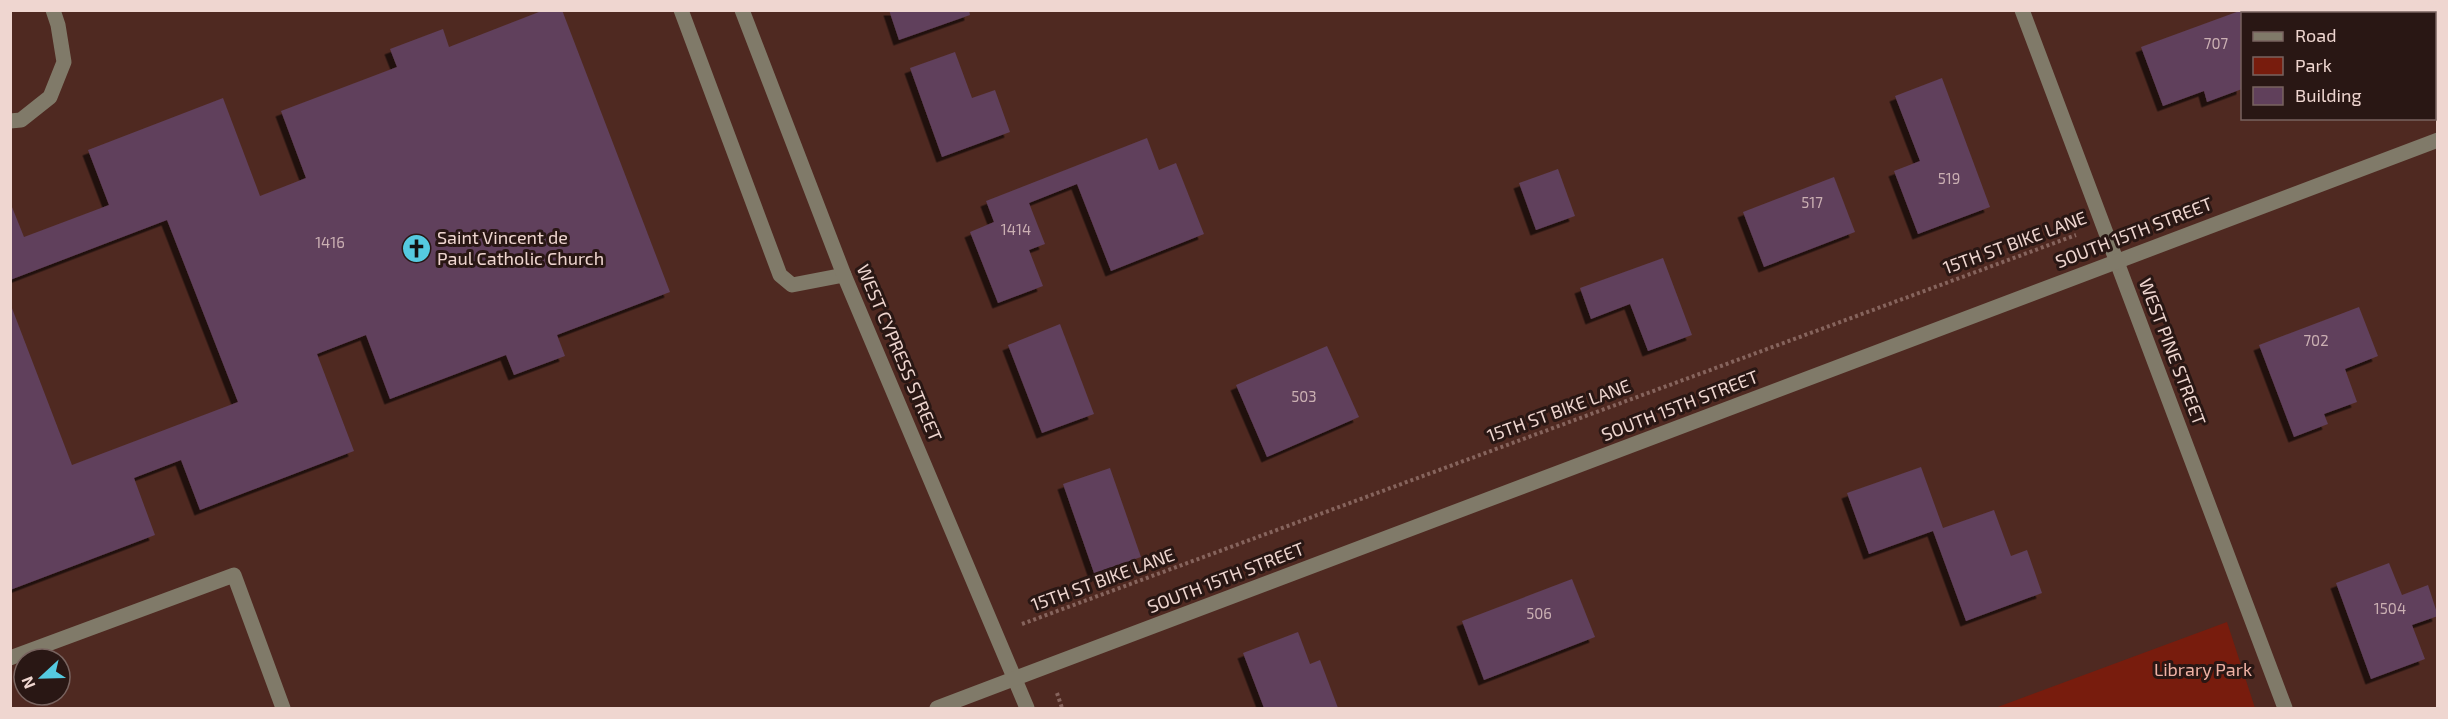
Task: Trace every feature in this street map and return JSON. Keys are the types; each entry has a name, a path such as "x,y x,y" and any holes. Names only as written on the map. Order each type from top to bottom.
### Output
{"street":[{"path":"10,121 21,120 50,97 61,71 64,62 53,10"},
{"path":"681,10 780,274 792,285 844,275"},
{"name":"WEST CYPRESS STREET","path":"742,10 844,275 1027,708"},
{"name":"WEST PINE STREET","path":"2022,10 2285,708"},
{"name":"SOUTH 15TH STREET","path":"937,708 2438,140"},
{"path":"10,658 234,575 283,708"}],"path":[{"name":"15TH ST BIKE LANE","path":"996,634 2103,225"}],"green space":[{"name":"Library Park","path":"2227,622 2255,708 1995,708"}],"building":[{"name":"Saint Vincent de Paul Catholic Church","path":"544,10 562,10 670,292 557,335 565,356 514,375 506,355 390,399 366,335 317,354 354,451 200,510 181,460 134,478 155,535 10,590 10,303 72,465 238,402 167,220 10,280 10,202 24,237 109,205 88,150 223,98 260,196 306,178 281,111 397,67 390,49 443,29 449,47"},
{"path":"889,10 969,10 970,15 899,40"},
{"path":"2242,10 2253,10 2254,12 2241,12 2241,89 2207,102 2204,91 2163,106 2141,47"},
{"path":"2364,10 2438,10 2438,14 2436,12 2364,12"},
{"path":"955,52 972,98 995,90 1010,132 942,157 910,68"},
{"path":"1942,78 1990,207 1918,234 1894,171 1920,161 1895,96"},
{"path":"1147,138 1159,170 1176,163 1204,234 1111,271 1077,184 1029,203 1045,244 1029,250 1043,286 998,303 970,232 994,222 986,201"},
{"path":"1558,169 1575,216 1536,230 1519,183"},
{"path":"1834,177 1855,232 1764,267 1743,212"},
{"path":"1663,258 1692,335 1648,351 1630,304 1591,319 1580,288"},
{"path":"2359,307 2378,356 2345,369 2357,402 2324,414 2328,424 2294,437 2259,345"},
{"path":"1060,324 1094,414 1042,433 1008,345"},
{"path":"1327,346 1359,417 1267,457 1236,385"},
{"path":"1921,467 1943,528 1994,510 2011,556 2027,550 2042,593 1966,621 1933,531 1869,554 1847,493"},
{"path":"1110,468 1141,557 1094,573 1063,484"},
{"path":"2389,563 2402,595 2428,585 2438,616 2412,625 2425,659 2371,679 2336,583"},
{"path":"1572,579 1595,637 1484,680 1462,621"},
{"path":"1298,632 1310,664 1320,660 1338,708 1264,708 1243,653"}],"place":[{"name":"Saint Vincent de Paul Catholic Church","path":"416,248"}]}
